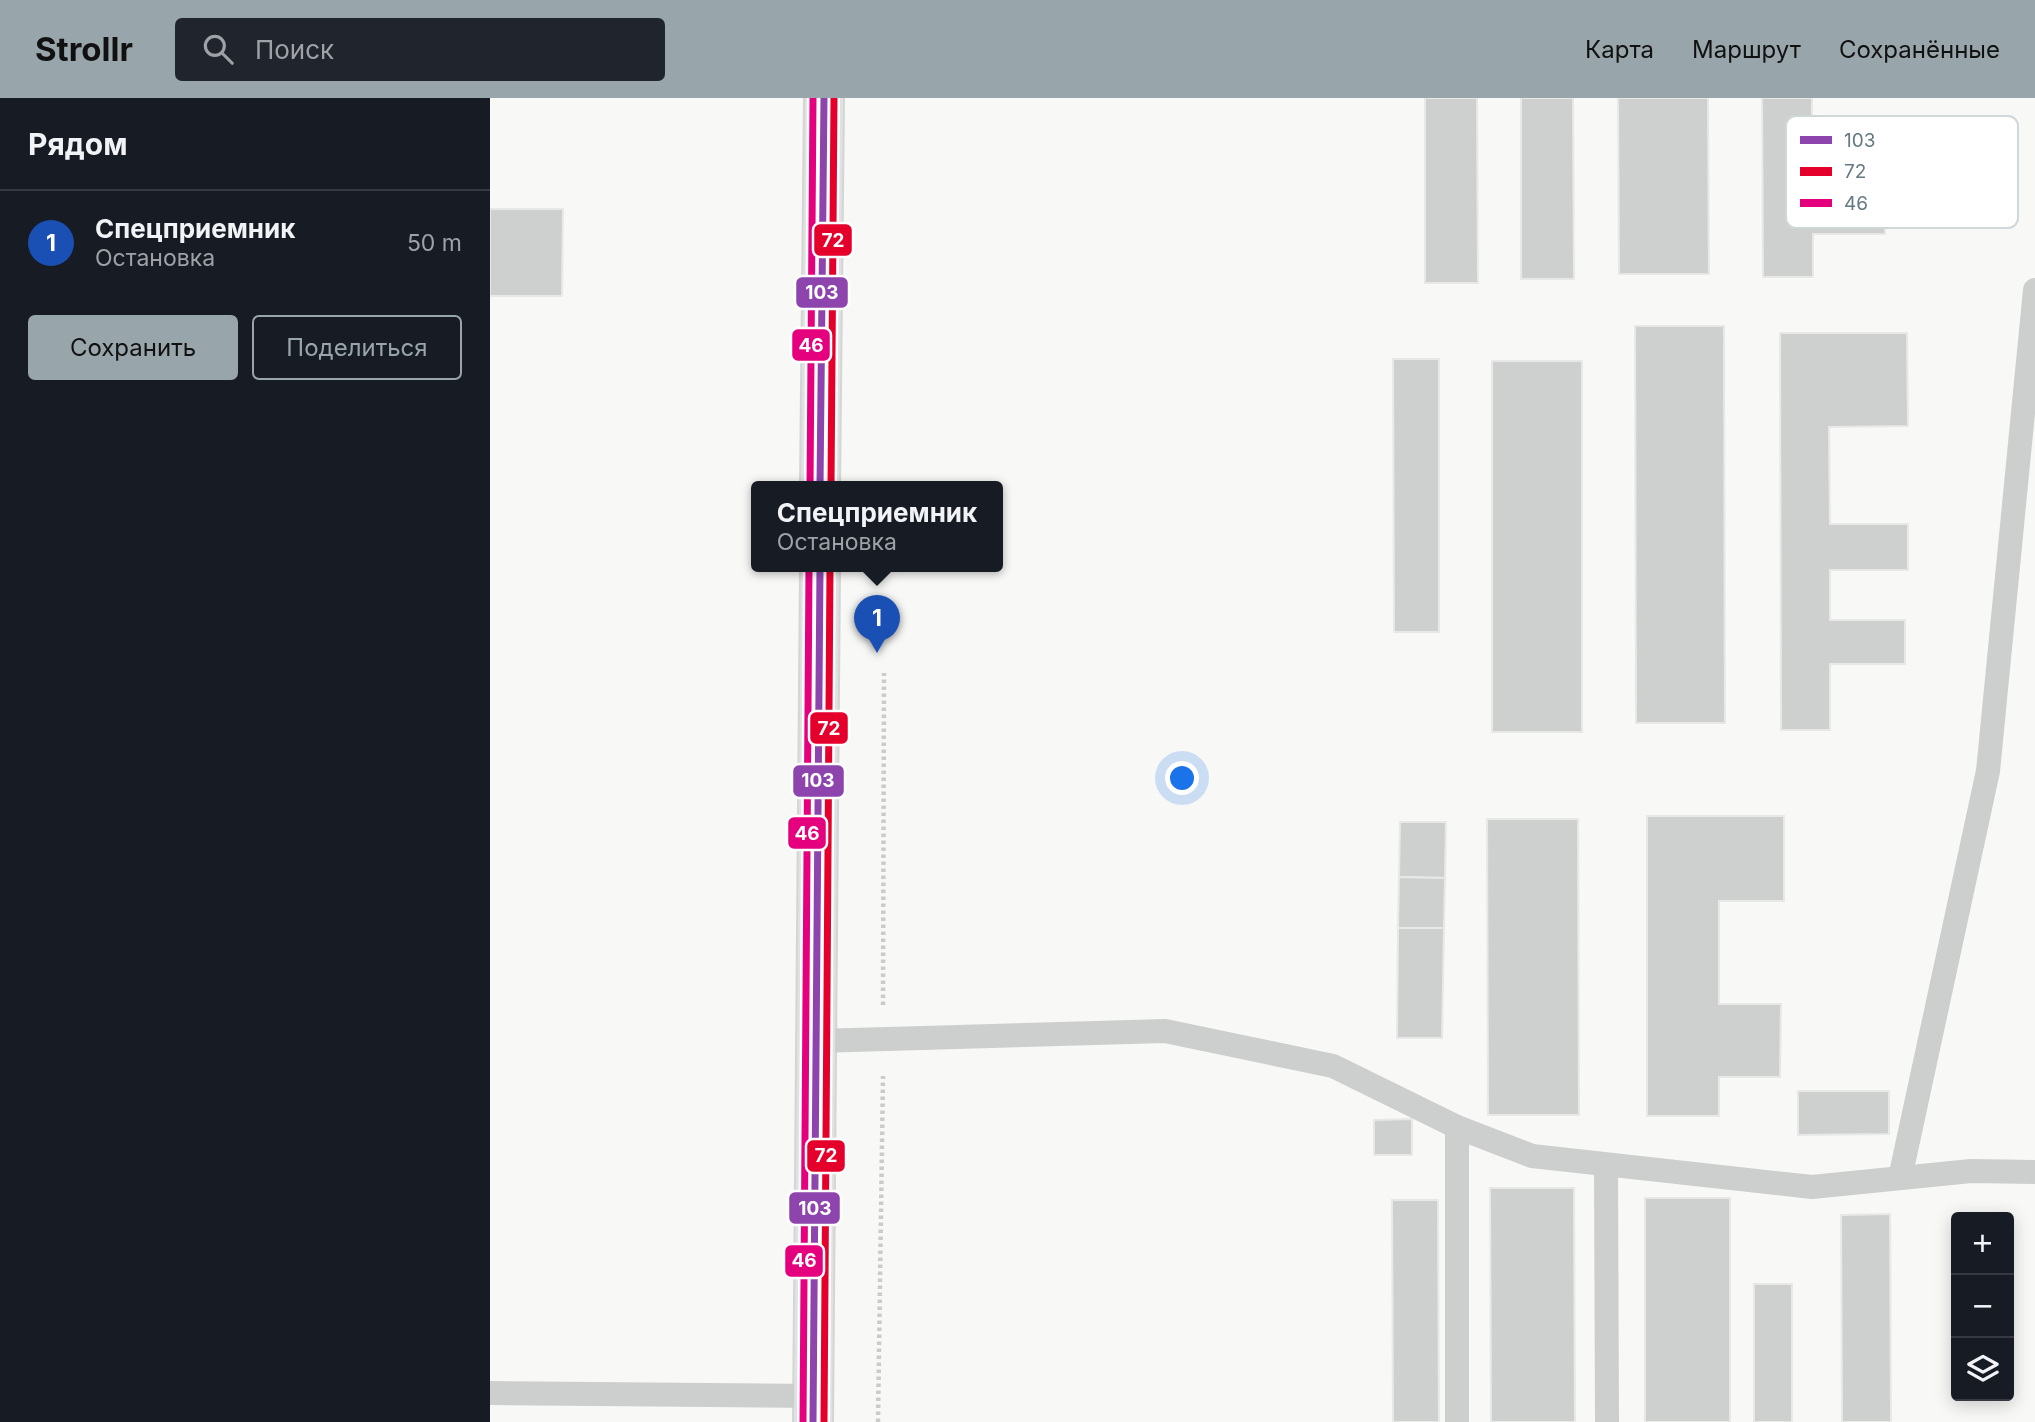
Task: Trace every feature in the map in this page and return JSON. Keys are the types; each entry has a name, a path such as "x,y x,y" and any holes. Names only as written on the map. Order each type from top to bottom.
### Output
{"street":[{"path":"820,481 824,98"},
{"path":"813,1409 820,572"}],"lane":[{"path":"1900,1178 1988,771 2035,290"},
{"path":"816,1041 1165,1031 1333,1066 1457,1127 1532,1156 1812,1187 1970,1171 2035,1172"},
{"path":"1457,1127 1457,1422"},
{"path":"1606,1165 1607,1422"},
{"path":"490,1393 813,1409"}],"building":[{"path":"1425,98 1477,98 1478,283 1425,283"},
{"path":"1521,98 1573,98 1574,279 1521,279"},
{"path":"1618,98 1708,98 1709,274 1619,274"},
{"path":"1762,98 1812,98 1812,116 1786,116 1786,228 1885,228 1885,234 1813,234 1813,277 1763,277"},
{"path":"490,209 563,209 562,296 490,296"},
{"path":"1635,326 1724,326 1725,723 1636,723"},
{"path":"1780,333 1907,333 1908,426 1829,427 1830,524 1908,524 1908,570 1830,570 1830,620 1905,620 1905,664 1830,664 1830,730 1781,730"},
{"path":"1393,359 1439,359 1439,632 1394,632"},
{"path":"1492,361 1582,361 1582,732 1492,732"},
{"path":"1647,816 1784,816 1784,901 1719,901 1719,1004 1781,1004 1780,1077 1719,1077 1719,1116 1647,1116"},
{"path":"1487,819 1578,819 1579,1115 1488,1115"},
{"path":"1400,822 1446,822 1445,878 1399,877"},
{"path":"1399,877 1445,878 1444,928 1398,928"},
{"path":"1398,928 1444,928 1442,1038 1397,1038"},
{"path":"1798,1091 1889,1091 1889,1134 1798,1135"},
{"path":"1412,1119 1412,1155 1374,1155 1374,1120"},
{"path":"1490,1188 1574,1188 1575,1422 1491,1422"},
{"path":"1645,1198 1730,1198 1730,1422 1645,1422"},
{"path":"1392,1200 1438,1200 1439,1422 1393,1422"},
{"path":"1890,1214 1891,1422 1842,1422 1841,1215"},
{"path":"1754,1284 1792,1284 1792,1422 1754,1422"}],"transit line":[{"name":"46","path":"810,481 813,98"},
{"name":"103","path":"820,481 824,98"},
{"name":"72","path":"831,481 834,98"},
{"name":"46","path":"803,1422 809,572"},
{"name":"103","path":"813,1422 820,572"},
{"name":"72","path":"824,1422 830,572"}],"place":[{"name":"Спецприемник","path":"877,653"}]}
